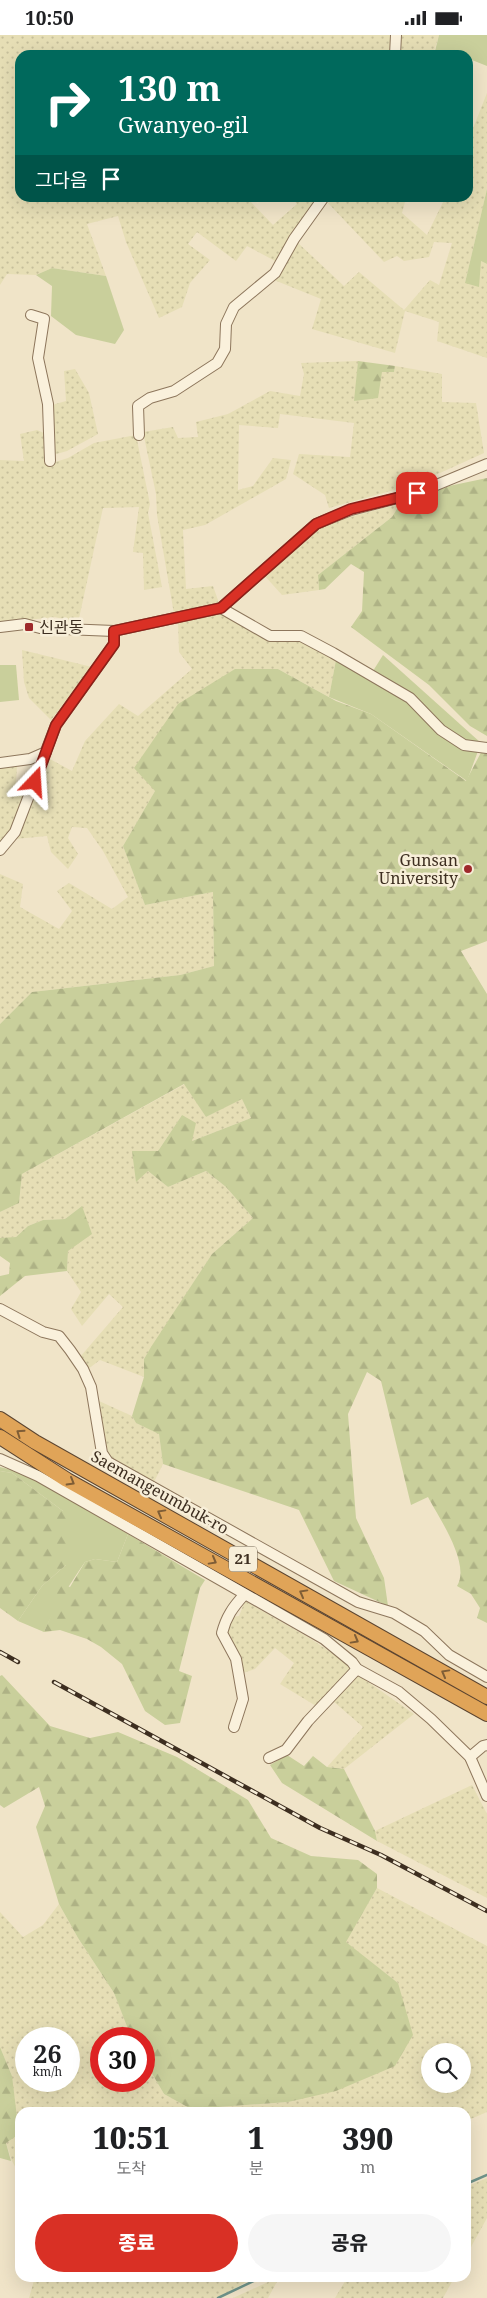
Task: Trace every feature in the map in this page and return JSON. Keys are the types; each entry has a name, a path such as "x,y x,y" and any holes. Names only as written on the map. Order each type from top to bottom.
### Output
{"highway":[{"name":"Saemangeumbuk-ro","path":"0,1419 35,1442 487,1697"},
{"name":"21","path":"0,1437 67,1480 487,1714"}],"street":[{"path":"395,50 396,35"},
{"path":"139,435 138,406 150,398 174,391 217,363 225,349 226,324 234,307 275,273 294,239 320,202"},
{"path":"31,315 44,319 38,358 48,404 50,461"},
{"path":"0,627 25,624 40,628 114,631 221,608 316,524 351,509 417,493 487,464"},
{"path":"221,608 270,636 301,637 333,653 410,698 441,731 464,745 487,748"},
{"path":"0,850 15,832 56,725 114,644 114,631"},
{"path":"0,763 30,759 46,752"},
{"path":"0,1309 24,1323 59,1336 70,1349 83,1369 91,1387 102,1453 108,1462 358,1602 394,1613 424,1631 449,1655 487,1677"},
{"path":"0,1459 38,1476 324,1639 352,1661 357,1669 399,1692 431,1719 470,1757 487,1796"},
{"path":"234,1727 243,1699 236,1659 222,1633 225,1621 232,1608 244,1595"},
{"path":"270,1758 286,1750 294,1742 308,1721 357,1669"},
{"path":"470,1757 483,1745 487,1745"}],"shaded area":[{"path":"0,35 392,35 390,50 15,50 15,202 251,202 273,225 297,204 295,202 316,202 277,262 247,246 236,261 197,232 188,244 210,260 190,283 182,307 159,318 126,242 118,216 87,224 106,276 52,268 36,275 7,274 0,285"},
{"path":"400,35 439,35 434,50 400,50"},
{"path":"487,93 487,189 465,283 481,261 487,264 487,358 437,341 439,322 405,311 395,353 312,329 321,299 274,280 297,242 344,286 359,272 404,310 430,280 439,285 452,243 434,242 429,257 404,261 397,256 384,262 328,203 405,202 402,213 427,235 443,202 473,202 473,128"},
{"path":"358,361 355,401 382,372 394,372 395,366 442,374 442,402 476,403 484,453 440,473 394,490 329,508 325,495 293,474 299,454 350,457 354,423 280,414 278,428 239,425 238,490 253,486 273,458 291,460 286,479 205,525 183,530 186,589 213,586 219,603 174,614 157,515 156,494 143,432 173,427 178,438 198,437 196,422 228,414 270,391 300,396 304,374 301,363"},
{"path":"75,369 89,393 98,434 67,451 53,455 52,405 66,401 64,371"},
{"path":"37,430 44,433 46,465 68,458 94,443 136,435 150,504 148,513 162,587 144,590 143,553 133,552 139,507 103,508 78,623 55,617 0,623 0,460 24,461 20,434"},
{"path":"400,504 392,517 318,575 319,590 282,595 263,574 310,534 331,522"},
{"path":"221,612 271,639 300,640 336,660 329,697 278,669 155,791 123,846 145,905 213,892 214,966 180,975 32,992 0,1024 0,874 23,884 20,907 59,929 72,911 57,891 69,883 112,909 128,897 103,851 87,828 72,827 68,838 78,854 68,869 51,852 47,836 15,839 48,758 72,771 85,741 119,704 138,716 192,669 179,652 178,622"},
{"path":"22,650 92,667 51,720 29,698 24,682"},
{"path":"17,764 16,786 27,789 12,828 0,845 0,767"},
{"path":"185,1084 206,1117 242,1098 251,1118 192,1141 182,1115 158,1151 148,1171 168,1187 206,1171 226,1187 253,1218 212,1254 144,1359 144,1377 100,1360 88,1369 80,1357 123,1307 109,1294 82,1326 71,1309 81,1292 67,1271 68,1251 82,1206 65,1219 43,1220 28,1226 16,1237 3,1239 0,1238 0,1212 19,1203 22,1174"},
{"path":"95,1401 99,1401 132,1416 136,1423 159,1433 163,1464 153,1484 110,1459"},
{"path":"245,1601 311,1639 342,1660 350,1668 316,1706 280,1684 294,1663 275,1648 255,1669 243,1673 237,1651 226,1633 232,1617 239,1616"},
{"path":"358,1675 414,1714 344,1769 327,1767 363,1727 333,1701"},
{"path":"472,1785 487,1814 487,1898 377,1841 375,1831"},
{"path":"377,1888 487,1946 487,2112 471,2119 471,2107 219,2107 288,2102 398,1983 345,1942"},
{"path":"59,1904 78,1938 114,1993 128,2027 90,2027 90,2092 155,2092 155,2079 164,2094 187,2107 15,2107 15,2167 6,2143 12,2076 0,2047 0,1912 23,1937 43,1925"},
{"path":"487,2178 487,2218 471,2247 471,2185"},
{"path":"34,2282 246,2282 220,2298 29,2298"},
{"path":"268,2282 277,2282 268,2298 233,2298"},
{"path":"345,2282 452,2282 443,2298 335,2298"}],"green space":[{"path":"439,35 487,35 487,66 473,60 473,50 435,50"},
{"path":"487,189 487,264 481,261 479,287 465,283"},
{"path":"52,268 106,276 124,330 115,344 76,335 51,316 52,286 36,275"},
{"path":"358,361 395,366 394,372 382,372 378,398 354,401"},
{"path":"487,478 487,736 470,726 429,685 351,627 362,611 364,572 351,564 325,589 319,590 318,575 392,517 400,504 449,486"},
{"path":"383,655 481,743 462,740 373,671"},
{"path":"336,660 385,685 478,751 467,781 371,714 329,697"},
{"path":"0,665 16,665 19,700 0,702"},
{"path":"235,669 278,669 336,701 371,714 466,781 487,741 487,941 461,951 487,994 487,1623 477,1618 480,1608 471,1594 457,1586 460,1577 460,1566 457,1554 446,1529 428,1497 411,1505 381,1381 367,1372 348,1414 356,1518 384,1578 388,1606 334,1581 299,1510 163,1464 159,1434 136,1423 132,1416 144,1377 144,1359 151,1347 212,1254 253,1218 226,1187 206,1171 168,1187 148,1171 136,1182 132,1151 158,1151 182,1115 196,1123 192,1141 251,1118 242,1099 206,1117 184,1084 22,1174 19,1203 0,1212 0,1024 32,992 180,975 214,966 213,892 145,905 123,846 155,791 134,768 178,704"},
{"path":"82,1206 92,1234 68,1251 67,1271 25,1276 0,1296 0,1276 9,1274 10,1263 0,1256 0,1238 16,1237 28,1226 43,1220 65,1219"},
{"path":"0,1467 24,1473 128,1534 117,1562 95,1559 85,1562 63,1596 44,1632 18,1621 42,1586 66,1565 63,1511 12,1473 0,1471"},
{"path":"0,1471 12,1473 63,1511 69,1521 66,1565 42,1586 18,1621 0,1608"},
{"path":"128,1534 205,1580 200,1588 179,1671 192,1676 180,1723 165,1725 145,1711 122,1664 101,1647 87,1639 60,1630 44,1632 57,1602 56,1582 70,1587 85,1562 95,1559 117,1562"},
{"path":"2,1675 50,1726 90,1738 118,1732 177,1757 248,1800 271,1838 311,1856 358,1860 377,1874 377,1888 346,1942 398,1983 413,2035 395,2066 336,2091 288,2102 219,2107 187,2107 164,2094 155,2079 155,2027 127,2027 114,1993 78,1938 59,1904 36,1827 45,1806 39,1787 4,1808 0,1805 0,1676"},
{"path":"287,1755 304,1766 313,1756 327,1767 344,1769 375,1831 377,1841 282,1783 270,1765"},
{"path":"0,2047 12,2076 16,2107 15,2137 6,2143 11,2161 0,2158"}],"waterway":[{"path":"471,2182 487,2175"},
{"path":"218,2298 252,2282"}],"railway":[{"path":"0,1652 18,1662"},
{"path":"54,1682 320,1828 381,1855 487,1911"}],"place":[{"name":"신관동","path":"29,627"},
{"name":"Gunsan University","path":"468,869"}],"route":[{"path":"35,782 56,725 114,644 114,631 221,608 316,524 351,509 417,493"}]}
